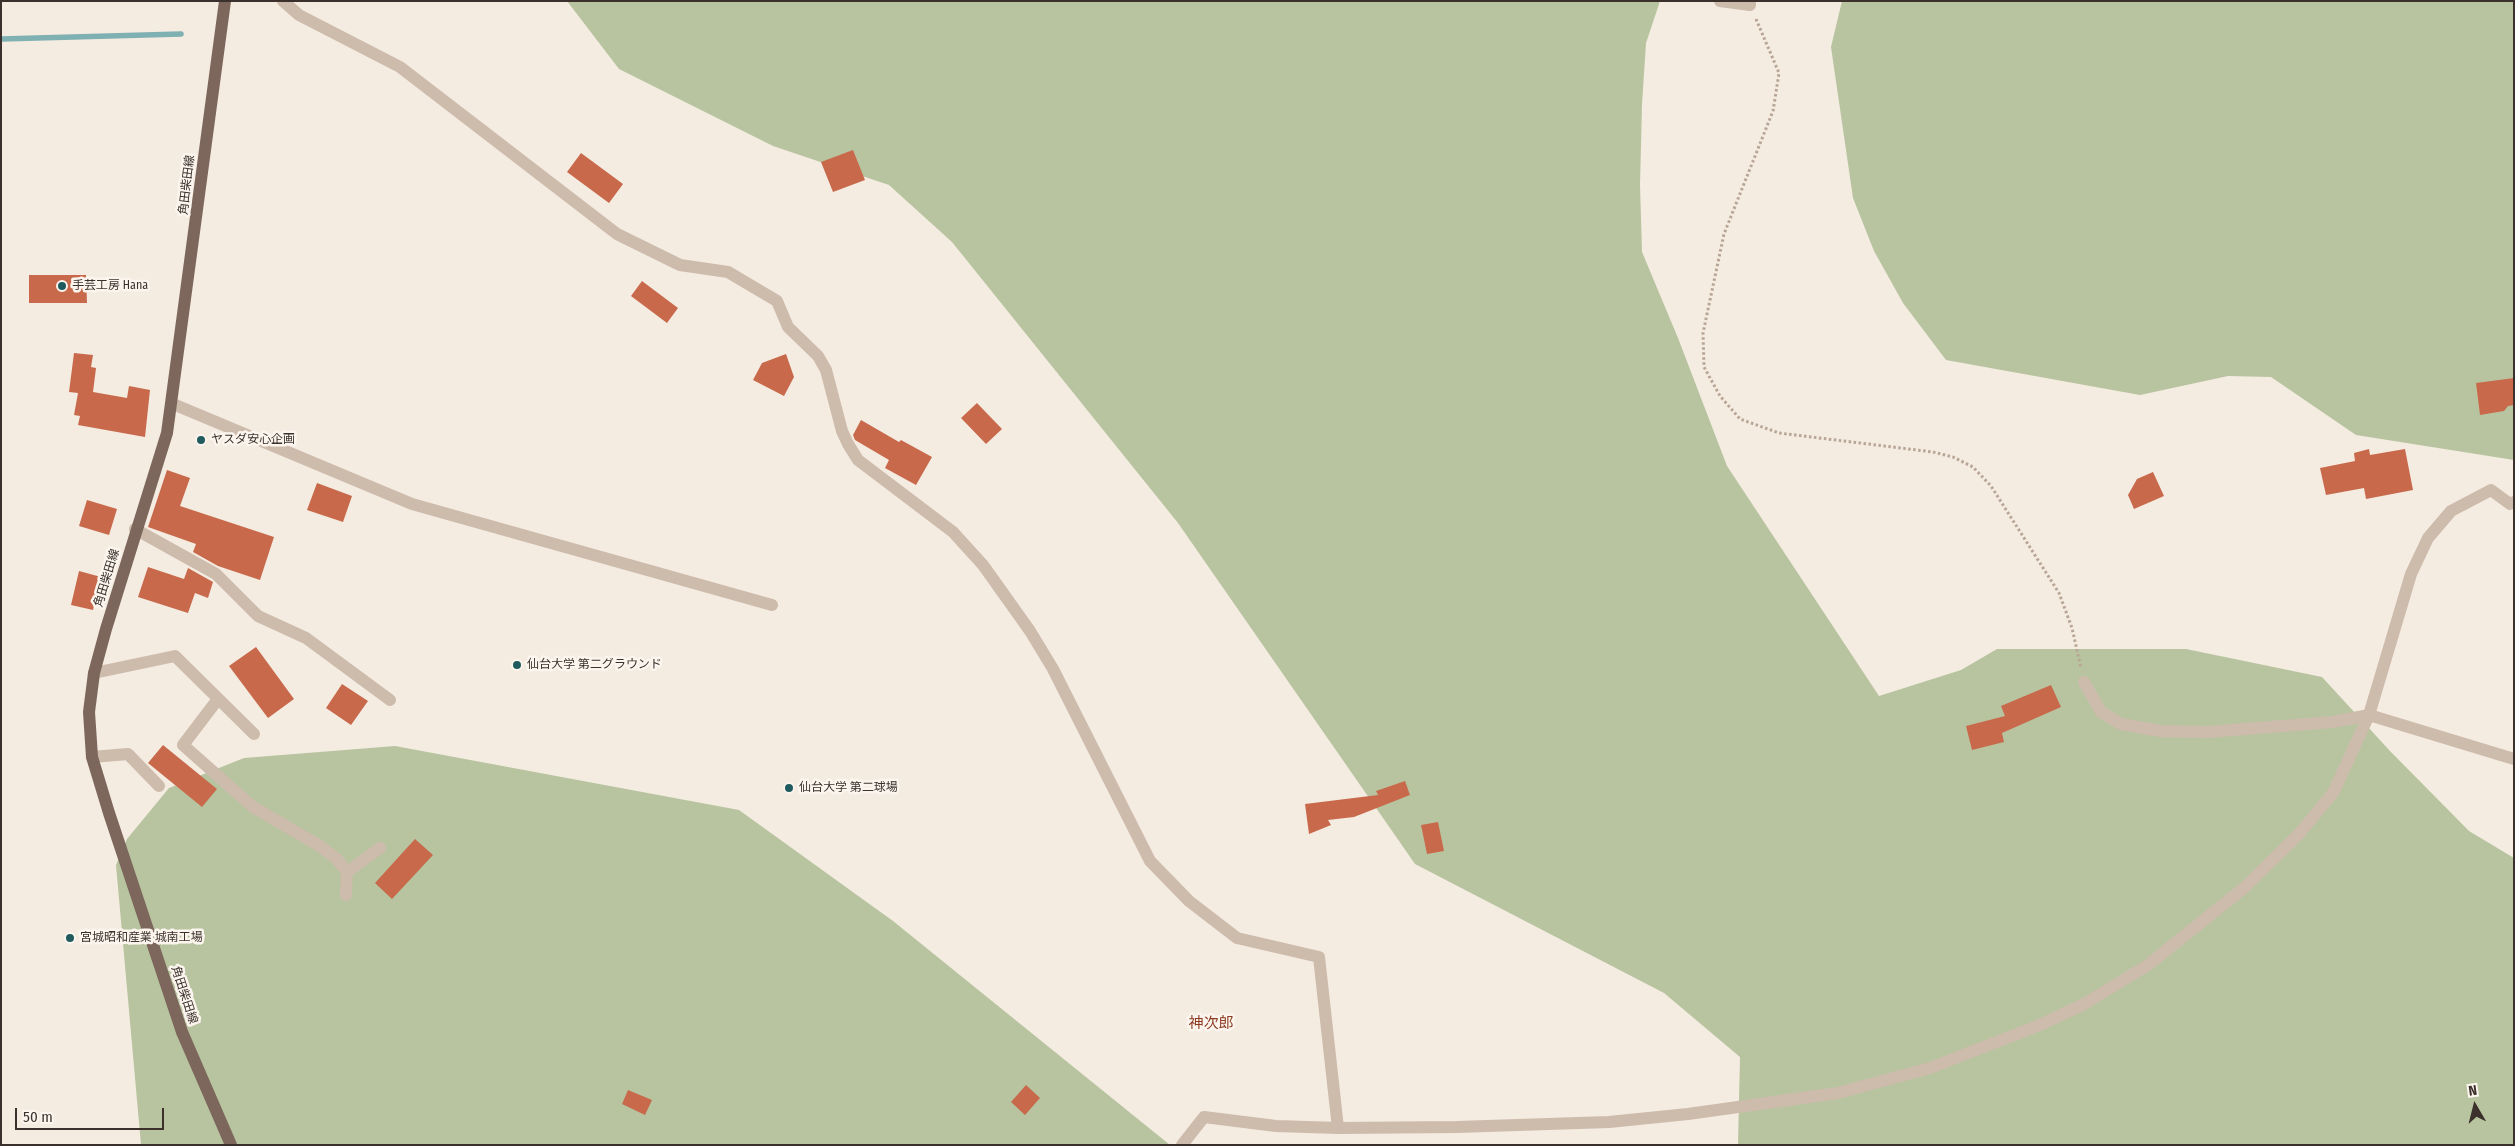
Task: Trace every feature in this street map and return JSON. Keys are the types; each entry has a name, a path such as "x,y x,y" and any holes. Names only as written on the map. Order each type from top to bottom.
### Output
{"main road":[{"name":"角田柴田線","path":"225,1 173,404 167,433 135,529 94,673 89,712 92,757 182,1032 231,1145"}],"street":[{"path":"283,1 299,15 400,67 618,234 680,265 728,272 777,301 788,327 818,356 826,370 842,431 858,460 953,532 983,565 1030,631 1057,676 1150,861 1189,901 1237,938 1319,957 1338,1128"},
{"path":"1720,1 1750,3"},
{"path":"173,404 412,504 772,605"},
{"path":"1182,1145 1204,1117 1276,1126 1338,1128 1457,1127 1609,1122 1688,1114 1838,1092 1930,1068 2040,1025 2084,1004 2148,965 2245,888 2298,835 2333,793 2369,715 2411,574 2428,538 2451,511 2491,490 2510,504 2514,502"},
{"path":"135,529 216,574 258,616 306,638 390,700"},
{"path":"94,673 175,656 254,734"},
{"path":"2084,682 2101,712 2121,724 2160,731 2206,732 2333,722 2369,715 2514,760"},
{"path":"218,699 183,745 253,807 320,846 336,859 347,872 346,895"},
{"path":"92,757 128,754 159,786"},
{"path":"347,872 380,848"}],"path":[{"path":"1750,3 1779,73 1773,111 1724,234 1704,333 1704,367 1720,396 1740,419 1779,433 1933,452 1953,457 1973,468 1991,486 2059,593 2072,628 2084,682"}],"green space":[{"path":"567,1 1660,1 1646,43 1640,185 1642,252 1678,338 1727,466 1879,696 1961,670 1997,649 2186,649 2322,677 2390,751 2469,831 2514,858 2514,1145 1738,1145 1740,1057 1664,993 1415,864 1178,523 952,242 889,185 773,146 619,69"},
{"path":"1842,1 2514,1 2514,460 2356,435 2271,377 2228,376 2140,395 1946,360 1903,303 1874,251 1853,198 1831,47"},
{"path":"395,746 739,810 893,921 1170,1145 141,1145 116,865 127,839 169,788 244,758"}],"building":[{"path":"853,150 865,180 833,192 821,162"},
{"path":"581,153 623,184 609,203 567,172"},
{"path":"29,275 86,275 87,303 29,303"},
{"path":"642,281 678,308 667,323 631,296"},
{"path":"74,353 93,355 91,367 96,368 93,392 127,398 129,386 150,390 145,437 78,425 80,416 74,415 78,393 69,392"},
{"path":"786,354 794,377 784,396 753,380 762,363"},
{"path":"2514,378 2514,405 2508,406 2504,411 2480,415 2476,383"},
{"path":"977,403 1002,429 986,444 961,418"},
{"path":"861,420 899,442 901,440 932,457 916,485 885,468 889,460 855,440 853,435"},
{"path":"2369,449 2370,455 2405,449 2413,490 2366,499 2364,488 2326,495 2320,468 2355,461 2354,453"},
{"path":"167,470 190,478 180,506 274,537 260,580 218,566 193,552 196,544 148,527"},
{"path":"2153,472 2164,496 2134,509 2128,495 2137,479"},
{"path":"317,483 352,496 343,522 307,510"},
{"path":"87,500 117,509 109,535 79,526"},
{"path":"148,567 184,579 188,568 213,582 208,598 195,593 188,613 138,597"},
{"path":"79,571 101,577 93,610 71,605"},
{"path":"256,647 294,699 268,718 229,666"},
{"path":"342,684 368,701 351,725 326,708"},
{"path":"2051,685 2061,707 2002,733 2004,742 1972,750 1966,726 2005,716 2001,706"},
{"path":"163,745 217,789 202,807 148,763"},
{"path":"1405,781 1410,795 1354,817 1328,820 1331,825 1309,834 1305,804 1378,795 1376,791"},
{"path":"1438,822 1444,851 1427,854 1421,825"},
{"path":"415,839 433,855 392,899 375,883"},
{"path":"1026,1085 1040,1098 1025,1115 1011,1102"},
{"path":"628,1090 652,1100 645,1115 622,1104"}],"waterway":[{"path":"1,39 181,34"}],"place":[{"name":"手芸工房 Hana","path":"62,286"},
{"name":"ヤスダ安心企画","path":"201,440"},
{"name":"仙台大学 第二グラウンド","path":"517,665"},
{"name":"仙台大学 第二球場","path":"789,788"},
{"name":"宮城昭和産業 城南工場","path":"70,938"}],"district":[{"name":"神次郎","path":"1211,1024"}]}
